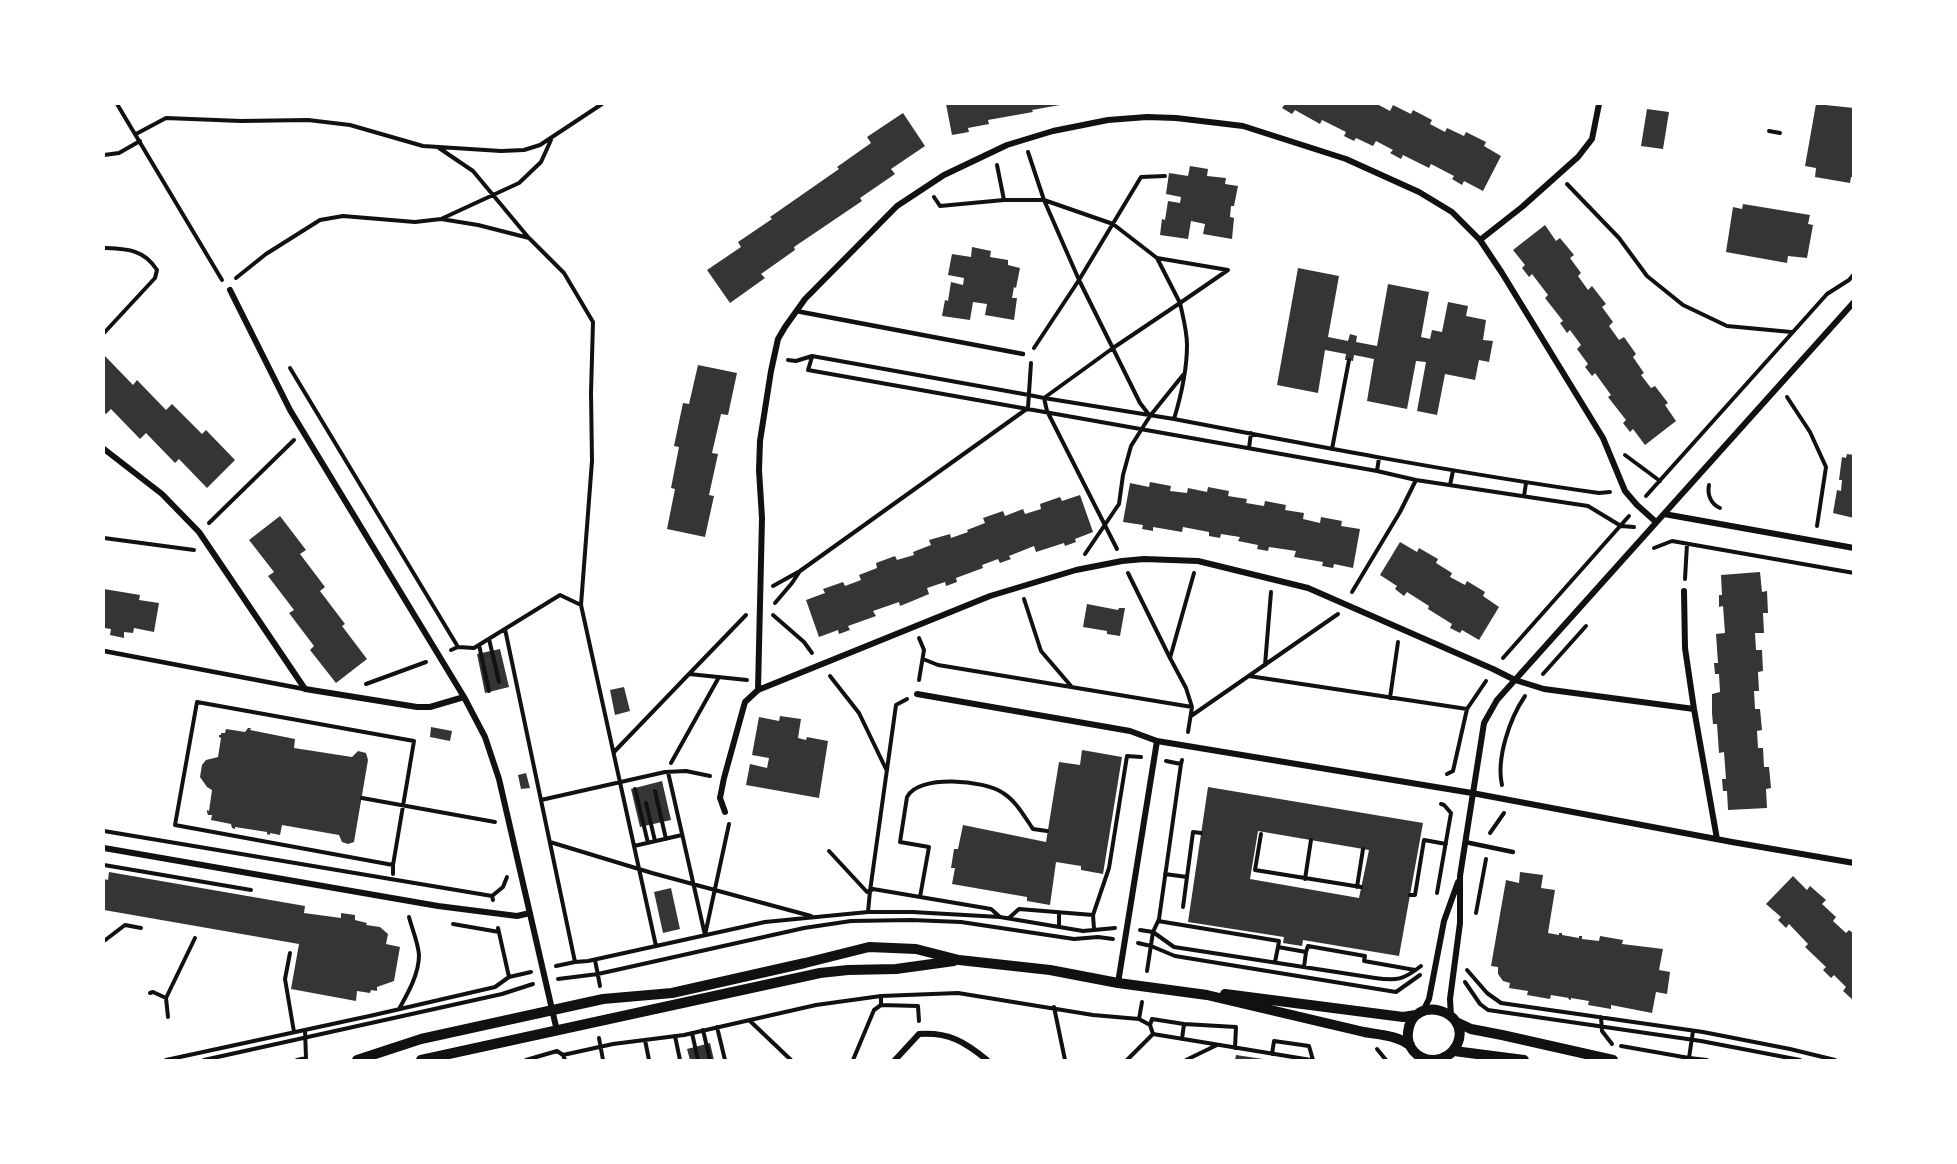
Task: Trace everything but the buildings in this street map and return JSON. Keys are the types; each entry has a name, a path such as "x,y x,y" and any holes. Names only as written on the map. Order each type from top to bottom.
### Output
{"street":[{"path":"1480,240 1522,207 1578,157 1592,139 1599,104"},
{"path":"758,690 762,518 760,441 778,339 805,299 853,249 897,206 927,186 944,175 993,152 1025,140 1053,131 1108,120 1147,117 1176,118 1243,126 1346,159 1419,192 1452,213 1480,240 1603,438 1625,491 1656,522"},
{"path":"228,288 304,434 464,697 485,737 497,772 557,1032"},
{"path":"357,1060 421,1039 603,999 672,993 861,948 883,946 916,949 959,960 1050,970 1118,983 1207,995 1364,1032 1390,1035 1399,1038 1419,1056 1430,1060 1445,1058 1454,1050 1458,1042 1459,1032 1450,999 1460,923 1460,876 1484,723 1497,700 1854,302"},
{"path":"104,449 162,494 199,532 304,689 417,707 430,707 464,697"},
{"path":"1664,514 1854,548"},
{"path":"728,815 720,798 724,778 745,702 758,690 990,596 1076,570 1122,561 1144,559 1198,561 1308,588 1515,680 1544,690 1694,709"},
{"path":"1684,591 1685,648 1717,838"},
{"path":"917,694 1130,731 1157,741 1472,794 1854,863"},
{"path":"1118,983 1157,741"},
{"path":"104,848 438,906 517,916 530,913"},
{"path":"1410,1046 1409,1026 1429,999 1444,921 1460,876"},
{"path":"421,1060 820,974 848,970 896,969 959,960"},
{"path":"1207,995 1230,994 1403,1017 1429,1009 1441,1010 1471,1029 1613,1060"},
{"path":"895,1060 919,1034 932,1033 965,1042 987,1060"},
{"path":"1454,1050 1524,1060"}],"lane":[{"path":"796,311 1023,354"},
{"path":"104,651 304,689"},
{"path":"1465,842 1513,852"}],"path":[{"path":"117,104 228,288 266,254 320,220 343,216 415,222 441,219 478,225 528,238"},
{"path":"136,134 166,118 241,121 308,120 350,125 423,146 513,151 540,145 552,139 602,104"},
{"path":"1769,131 1780,133"},
{"path":"441,219 519,183 541,162 552,139"},
{"path":"1025,140 1044,200 1079,280 1140,403 1150,416"},
{"path":"104,155 119,153 140,141"},
{"path":"438,147 472,171 528,238 564,273 593,322 592,461 581,605 656,946"},
{"path":"993,152 1000,173 1004,200"},
{"path":"1032,352 1079,280 1141,177 1165,176"},
{"path":"1558,176 1619,238 1647,276 1683,305 1727,326 1791,332"},
{"path":"927,186 940,206 1004,200 1044,200 1113,224 1157,258 1180,303 1185,324 1187,345 1184,374 1174,419"},
{"path":"104,248 142,253 158,270 155,278 104,333"},
{"path":"1044,398 1228,270 1157,258"},
{"path":"1443,775 1453,771 1467,710 1493,669 1791,332 1827,294 1849,280 1854,274"},
{"path":"812,356 808,370 1047,411 1416,480 1588,506 1621,526 1632,526 1655,547"},
{"path":"776,357 796,361 812,356 1526,483 1599,493 1625,491"},
{"path":"1332,449 1348,360"},
{"path":"1028,408 1031,363"},
{"path":"290,368 458,646 474,648 560,596 581,605"},
{"path":"1076,570 1119,504 1123,475 1131,446 1150,416 1184,374"},
{"path":"1781,403 1794,388"},
{"path":"1786,397 1810,432 1826,467 1817,526"},
{"path":"1044,398 1047,411 1106,524 1122,561 1186,688 1192,707 1181,764 1158,921 1153,932 1138,1019"},
{"path":"614,752 749,613 761,593 800,571 1028,408"},
{"path":"199,532 289,444 304,434"},
{"path":"1249,448 1251,434"},
{"path":"1603,438 1660,481"},
{"path":"1377,471 1379,458"},
{"path":"1450,484 1453,470"},
{"path":"1191,717 1348,604 1416,480"},
{"path":"1710,482 1708,490 1714,505 1731,510"},
{"path":"1524,496 1526,483"},
{"path":"1807,524 1826,527"},
{"path":"104,538 212,552"},
{"path":"1647,556 1655,547 1672,542 1854,573"},
{"path":"1712,548 1713,542"},
{"path":"1684,591 1687,544"},
{"path":"1170,658 1198,561"},
{"path":"768,610 800,571"},
{"path":"1265,665 1272,579"},
{"path":"1020,587 1041,651 1071,686"},
{"path":"760,607 768,610 804,642 859,713 887,770"},
{"path":"1506,788 1502,784 1499,771 1510,724 1516,709 1586,625"},
{"path":"868,912 896,705 917,694 923,659 924,650 914,626"},
{"path":"1390,698 1400,628"},
{"path":"505,630 575,962"},
{"path":"489,639 499,682"},
{"path":"479,645 489,691"},
{"path":"923,659 938,665 1192,707"},
{"path":"356,696 357,688 425,661 428,664"},
{"path":"690,674 744,680 759,678"},
{"path":"1249,676 1467,710"},
{"path":"671,763 719,677"},
{"path":"393,864 175,825 197,702 414,741 393,874"},
{"path":"1094,929 1093,915 1109,867 1127,756 1181,764"},
{"path":"541,800 668,772 686,771 724,778"},
{"path":"668,772 705,935"},
{"path":"920,897 929,847 900,842 906,797 909,792 920,787 949,781 987,785 1003,792 1033,829 1047,831"},
{"path":"635,789 648,843"},
{"path":"656,791 666,839"},
{"path":"362,798 490,822"},
{"path":"646,802 655,841"},
{"path":"1436,903 1451,813 1444,805 1438,804"},
{"path":"493,812 498,832"},
{"path":"1474,924 1490,831 1503,813"},
{"path":"705,935 728,815"},
{"path":"104,831 492,896 503,887 507,875"},
{"path":"1183,908 1193,832 1201,833"},
{"path":"1261,834 1255,870 1359,887 1363,849"},
{"path":"634,846 682,835"},
{"path":"1305,879 1311,840"},
{"path":"1410,895 1415,895 1424,840 1446,844"},
{"path":"550,842 816,918"},
{"path":"829,851 867,892 873,889 991,909 1000,917"},
{"path":"1165,874 1187,878"},
{"path":"492,896 509,977"},
{"path":"1009,918 1019,909 1093,915"},
{"path":"552,967 595,960 765,922 868,912 1000,917 1083,931 1126,928 1153,932 1174,947 1394,981 1406,977 1426,962"},
{"path":"1059,912 1059,927"},
{"path":"399,1009 412,984 419,954 409,917"},
{"path":"1158,921 1279,941 1275,962"},
{"path":"104,941 125,925 141,928"},
{"path":"168,1017 166,998 195,938"},
{"path":"1304,967 1308,946 1365,956 1364,961 1416,970"},
{"path":"1278,947 1306,952"},
{"path":"290,953 285,979 294,1032"},
{"path":"595,960 602,993"},
{"path":"1466,968 1487,993 1501,1003 1693,1031 1790,1049 1834,1060"},
{"path":"166,1060 495,987 509,977 532,971"},
{"path":"202,1053 204,1060 502,994 535,984"},
{"path":"150,993 153,992 166,998"},
{"path":"526,1060 556,1051 564,1058 602,1047 692,1033 816,1005 881,996 958,993 1093,1015 1138,1019 1150,1025"},
{"path":"881,996 881,1005"},
{"path":"853,1060 874,1010 881,1005 918,1006 919,1034"},
{"path":"1054,1007 1065,1060"},
{"path":"1601,1017 1602,1031 1612,1045 1707,1060"},
{"path":"1153,1034 1150,1025 1152,1019 1184,1024 1236,1027 1235,1048"},
{"path":"749,1020 791,1060"},
{"path":"1182,1039 1184,1024"},
{"path":"717,1027 725,1060"},
{"path":"597,1029 603,1060"},
{"path":"297,1060 306,1059 305,1030"},
{"path":"703,1030 710,1060"},
{"path":"1689,1058 1693,1031"},
{"path":"692,1033 698,1060"},
{"path":"1153,1034 1235,1048 1272,1054 1312,1060 1309,1047 1283,1042 1274,1041 1272,1054"},
{"path":"1127,1060 1153,1034"},
{"path":"675,1036 680,1060"},
{"path":"645,1040 649,1060"},
{"path":"1186,1060 1217,1045"}]}
